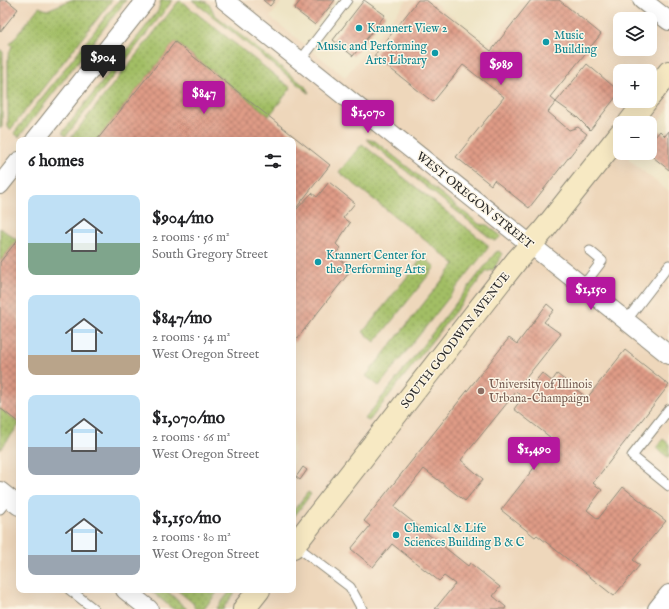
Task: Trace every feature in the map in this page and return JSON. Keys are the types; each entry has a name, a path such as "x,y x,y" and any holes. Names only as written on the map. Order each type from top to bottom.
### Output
{"street":[{"path":"37,137 146,0"},
{"name":"WEST OREGON STREET","path":"224,0 626,321 667,349"},
{"path":"642,0 669,21"},
{"path":"657,87 669,72"},
{"path":"634,116 641,108"},
{"name":"SOUTH GOODWIN AVENUE","path":"296,543 613,143"},
{"path":"0,185 16,165"},
{"path":"129,593 149,609"},
{"path":"244,609 257,593"},
{"path":"657,609 669,594"}],"lane":[{"path":"300,61 347,0"},
{"path":"583,286 602,261 590,251"},
{"path":"626,321 669,265"},
{"path":"669,409 632,456 669,486"},
{"path":"296,547 350,587 362,609"},
{"path":"74,593 94,609"}],"shaded area":[{"name":"University of Illinois Urbana-Champaign","path":"0,0 283,0 270,17 345,77 407,0 431,0 488,44 523,0 669,0 669,108 657,123 657,116 613,116 613,160 629,160 669,192 669,609 0,609"}],"green space":[{"path":"71,0 112,0 10,130 8,127 8,56 12,46 10,44 39,7 47,10"},
{"path":"119,0 126,0 19,137 14,133"},
{"path":"161,0 173,0 66,136 62,133 158,11"},
{"path":"192,0 200,0 209,4 214,14 306,87 309,93"},
{"path":"181,1 291,88 269,116 175,42 99,137 72,137 178,2"},
{"path":"0,49 3,52 2,127 0,129"},
{"path":"366,139 375,141 479,224 487,225 501,236 494,241"},
{"path":"362,144 488,245 488,248 379,386 366,376 455,264 339,172"},
{"path":"0,228 16,239 16,241 0,262"},
{"path":"499,251 502,254 494,269 486,272 369,421 365,419 496,252"},
{"path":"423,257 435,267 375,342 363,332"},
{"path":"0,408 16,421 16,429 0,450"},
{"path":"663,439 669,444 669,458 656,448"},
{"path":"308,492 311,494 296,514 296,507"},
{"path":"154,593 169,593 187,609 173,609"},
{"path":"181,593 217,593 204,609 195,609 193,603"},
{"path":"229,593 235,593 224,609 216,609"}],"building":[{"path":"0,0 7,0 18,9 0,32"},
{"path":"263,0 275,0 270,6"},
{"path":"301,0 335,0 315,25 294,9"},
{"name":"Krannert View 2","path":"364,0 385,15 353,56 333,40"},
{"path":"418,0 426,0 491,51 531,0 559,0 601,34 550,97 556,102 548,112 569,130 578,127 587,134 529,208 494,180 491,185 456,157 504,97 463,65 433,102 374,56"},
{"path":"175,42 295,137 99,137"},
{"path":"587,64 613,86 613,101 590,130 577,117 556,102"},
{"path":"660,131 665,136 669,131 669,170 657,160 657,135"},
{"path":"296,138 330,165 296,208"},
{"name":"Krannert Center for the Performing Arts","path":"329,182 355,203 343,218 350,223 336,244 340,248 335,256 352,269 296,340 296,210 312,193 317,197"},
{"path":"16,242 16,421 0,408 0,262"},
{"path":"547,304 554,310 544,322 561,334 522,383 529,389 542,373 552,381 557,374 587,398 625,350 669,385 593,483 602,490 587,510 598,519 623,487 666,521 633,560 640,565 614,596 537,535 535,537 501,510 555,441 514,409 523,397 516,392 461,460 483,479 465,501 424,469 394,507 468,566 470,563 500,587 493,596 506,607 505,609 435,609 455,584 444,576 439,581 392,544 373,567 351,549 370,526 364,521 509,338 517,344"},
{"path":"303,467 307,470 300,480 296,477"}],"place":[{"name":"Krannert View 2","path":"359,28"},
{"name":"Music Building","path":"546,42"},
{"name":"Music and Performing Arts Library","path":"435,53"},
{"name":"Krannert Center for the Performing Arts","path":"318,262"},
{"name":"University of Illinois Urbana-Champaign","path":"481,391"},
{"name":"Chemical & Life Sciences Building B & C","path":"396,535"}]}
